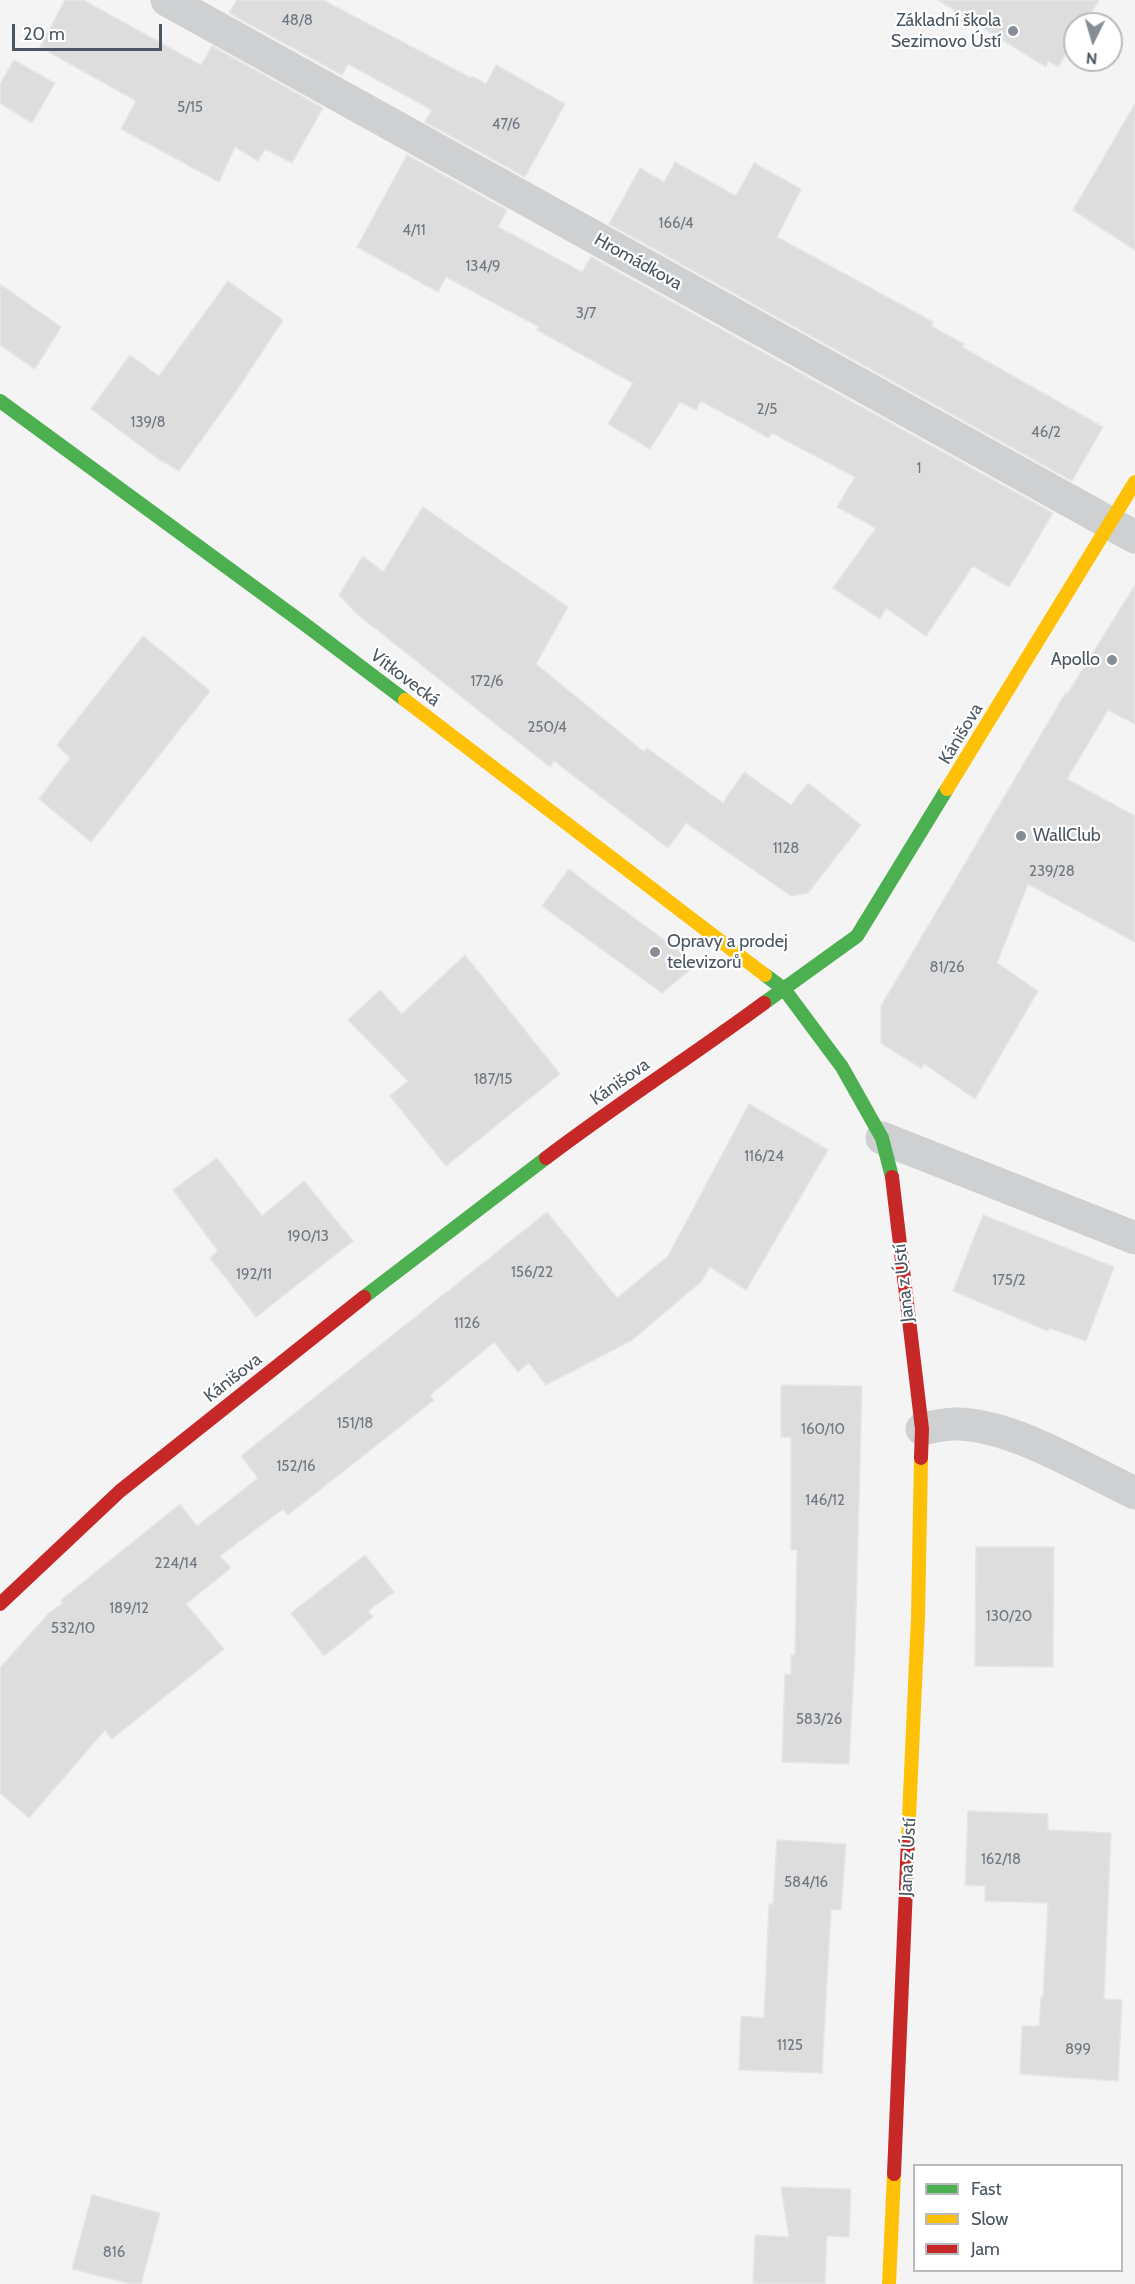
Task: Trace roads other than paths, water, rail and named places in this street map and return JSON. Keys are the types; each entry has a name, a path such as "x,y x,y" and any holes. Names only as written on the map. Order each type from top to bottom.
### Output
{"street":[{"name":"Hromádkova","path":"166,0 1123,530"},
{"name":"Vítkovecká","path":"0,401 303,623 784,989"},
{"name":"Kánišova","path":"0,1604 120,1491 344,1313 608,1111 717,1038 857,936 1123,530 1135,482"},
{"name":"Jana z Ústí","path":"784,989 842,1067 882,1138 894,1186 922,1429 918,1618 889,2284"},
{"path":"882,1138 1135,1238"},
{"path":"922,1429 956,1424 986,1427 1014,1436 1135,1493"}],"place":[{"name":"Základní škola Sezimovo Ústí","path":"1013,31"},
{"name":"Apollo","path":"1112,660"},
{"name":"WallClub","path":"1021,836"},
{"name":"Opravy a prodej televizorů","path":"655,952"}]}
